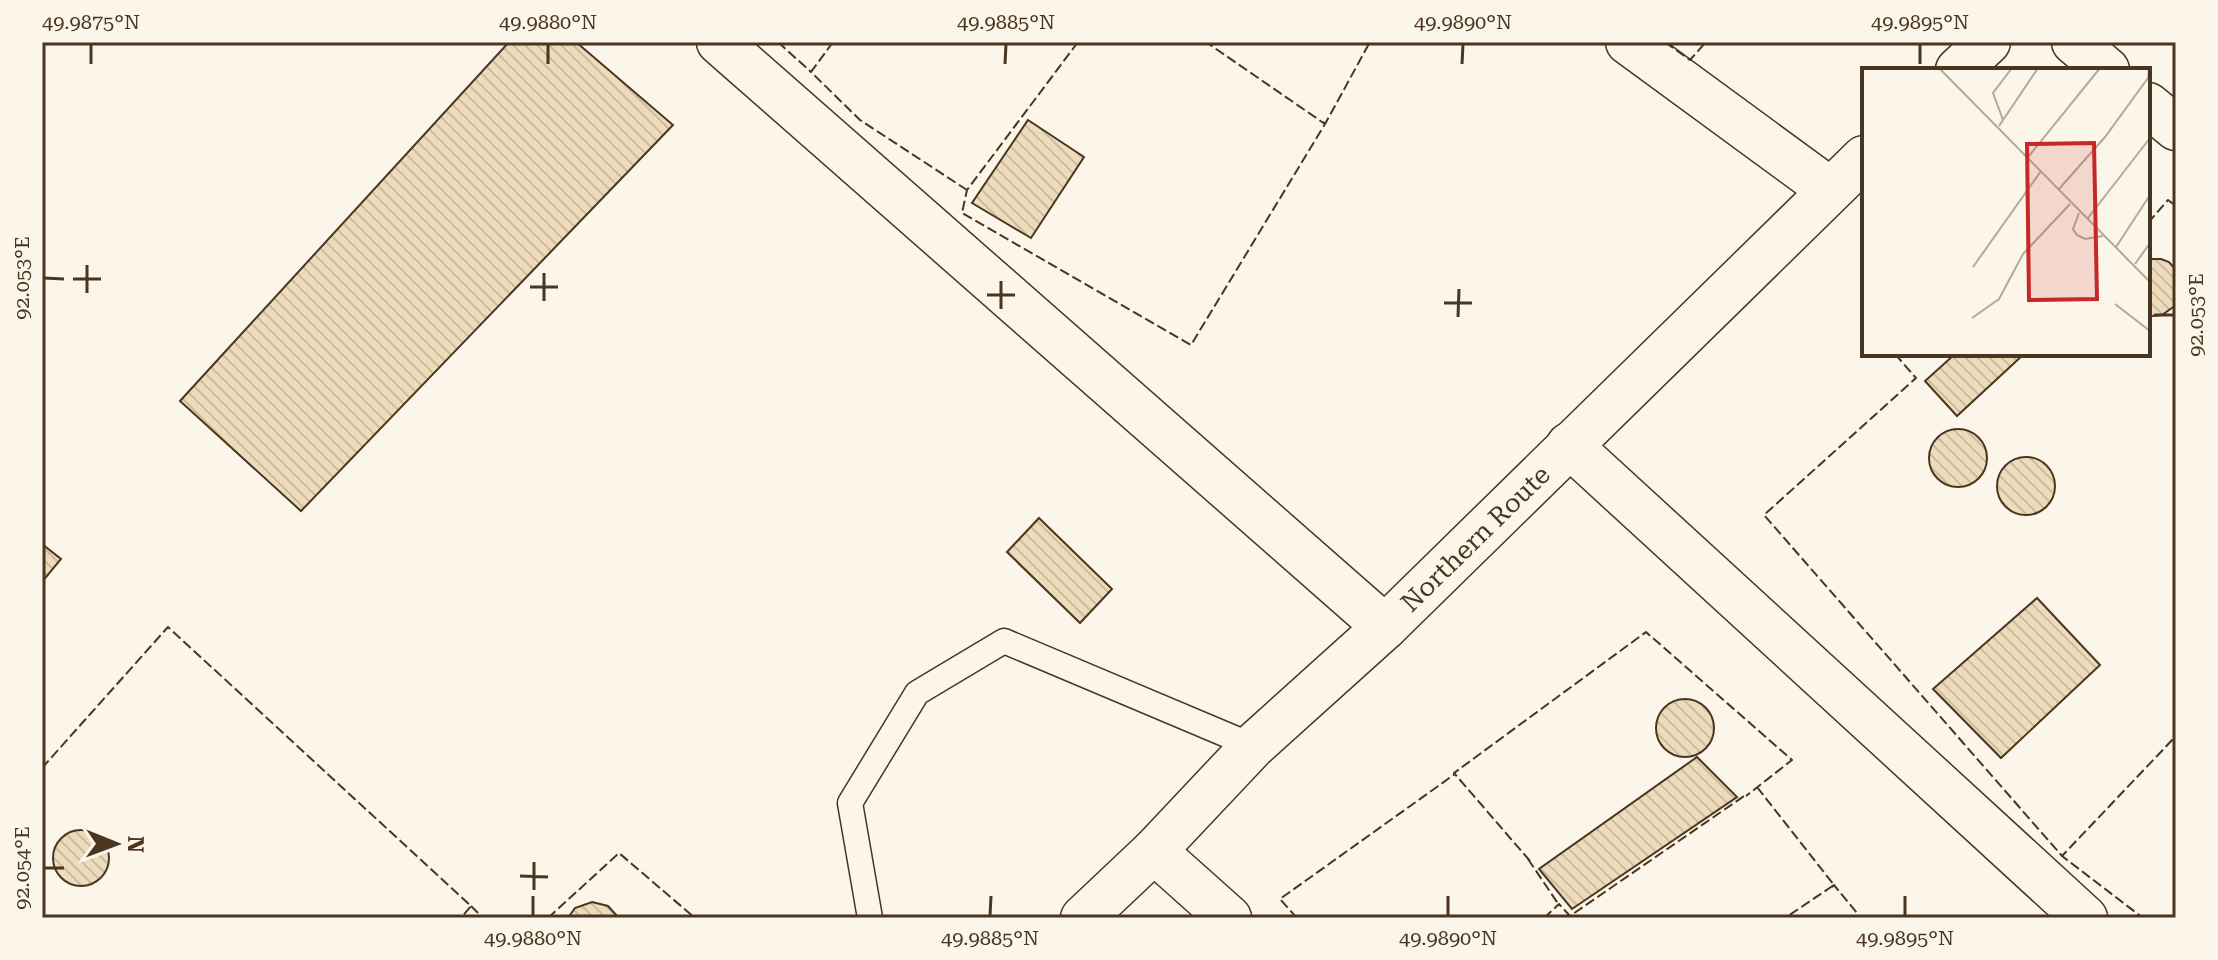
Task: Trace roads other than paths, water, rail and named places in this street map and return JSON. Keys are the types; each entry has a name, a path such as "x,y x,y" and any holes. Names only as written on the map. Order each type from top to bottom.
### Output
{"main road":[{"path":"719,42 1385,627"},
{"path":"1628,42 1830,190"},
{"path":"1960,68 1988,42"},
{"path":"2074,42 2105,68"},
{"path":"2150,107 2176,128"},
{"name":"Northern Route","path":"1083,918 1154,851 1253,746 1385,627 1862,160"},
{"path":"1569,445 2085,918"},
{"path":"1154,851 1229,918"}],"lane":[{"path":"870,918 850,803 917,693 1004,641 1253,746"}]}
